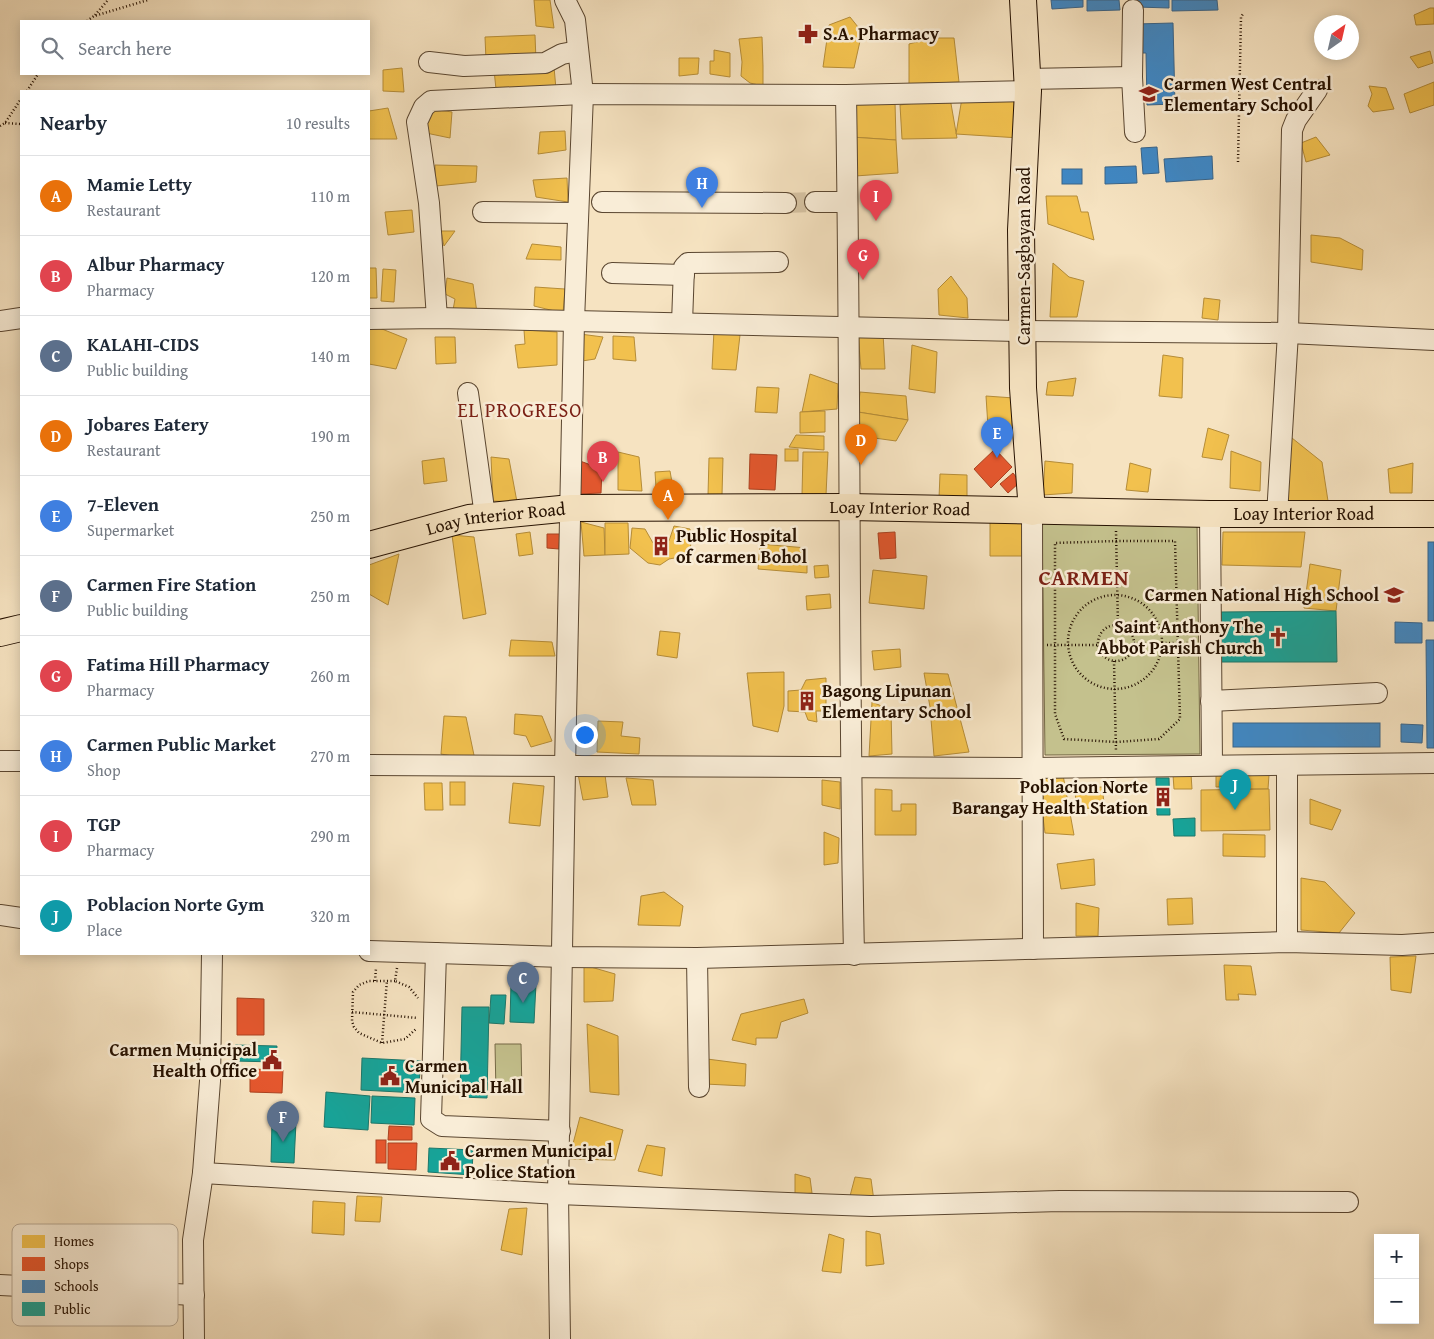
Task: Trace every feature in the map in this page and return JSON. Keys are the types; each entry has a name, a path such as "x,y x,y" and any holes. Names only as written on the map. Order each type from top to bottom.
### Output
{"main road":[{"name":"Carmen-Sagbayan Road","path":"1023,0 1027,85 1021,230 1023,388 1032,512"},
{"name":"Loay Interior Road","path":"370,545 484,516 571,508 849,507 1032,512 1276,515 1434,514"},
{"path":"0,633 20,628"}],"street":[{"path":"560,1339 558,1194 565,768 574,320 583,94 575,20 566,0"},
{"path":"1133,10 1132,77 1134,132"},
{"path":"429,62 464,66 545,63 562,54 578,51"},
{"path":"437,318 429,203 417,122 424,107 431,101 583,94 846,95 1132,77"},
{"path":"1276,515 1288,334 1292,130 1296,120 1317,90"},
{"path":"846,95 850,327 850,766 854,954"},
{"path":"602,202 786,203"},
{"path":"815,202 847,202"},
{"path":"483,212 578,213"},
{"path":"682,323 685,264 778,262"},
{"path":"612,273 684,275"},
{"path":"0,320 20,318"},
{"path":"370,319 574,320 1023,331 1288,334 1434,340"},
{"path":"468,393 484,516"},
{"path":"1032,512 1033,949"},
{"path":"1210,514 1212,765"},
{"path":"1210,701 1376,693"},
{"path":"0,761 20,761"},
{"path":"370,765 565,768 850,766 1032,768 1434,763"},
{"path":"1287,942 1288,765"},
{"path":"0,915 20,918"},
{"path":"370,950 563,957 697,958 1287,942 1402,945 1434,943"},
{"path":"436,953 432,1119 442,1126 560,1131"},
{"path":"194,1339 193,1240 203,1173 210,1081 212,955"},
{"path":"697,958 699,1087"},
{"path":"203,1173 558,1194 871,1206 1060,1201 1348,1202"},
{"path":"178,1294 194,1295"}],"path":[{"path":"88,20 108,0"},
{"path":"94,16 148,0"},
{"path":"1238,162 1241,17 1243,14"},
{"path":"28,90 37,75"},
{"path":"0,126 5,123 20,100"},
{"path":"5,123 20,124"},
{"path":"1116,512 1118,626"},
{"path":"1116,541 1175,542 1180,719 1159,739 1116,742 1064,740 1055,714 1055,543 1116,541"},
{"path":"1117,595 1131,598 1144,605 1154,616 1161,629 1163,643 1160,659 1152,673 1139,683 1124,689 1114,689 1092,684 1080,674 1071,660 1068,644 1070,629 1077,615 1094,601 1117,595"},
{"path":"1118,626 1127,629 1134,643 1130,654 1120,661 1114,661 1103,656 1098,644 1101,633 1106,628 1118,626"},
{"path":"1134,643 1210,643"},
{"path":"1032,645 1098,644"},
{"path":"1114,661 1117,766"},
{"path":"396,981 398,952"},
{"path":"382,1043 387,980"},
{"path":"418,1009 417,1028 410,1037 382,1043 359,1033 352,1021 353,992 359,985 370,981 396,981 409,987 419,999"},
{"path":"352,1012 418,1018"}],"shaded area":[{"path":"1197,522 1200,754 1045,755 1042,523"},
{"path":"495,1044 521,1044 522,1094 496,1094"}],"building: Homes":[{"path":"534,0 550,0 554,28 536,26"},
{"path":"1434,8 1434,24 1416,25 1414,15"},
{"path":"850,17 862,32 854,68 823,67 829,25"},
{"path":"535,35 536,61 486,60 485,37"},
{"path":"762,37 763,86 750,83 741,76 742,62 739,39"},
{"path":"932,38 954,38 959,82 909,84 909,44"},
{"path":"714,50 730,53 730,77 710,74 710,61 714,61"},
{"path":"1430,51 1433,63 1418,68 1410,57"},
{"path":"679,58 699,58 698,74 679,76"},
{"path":"554,67 556,89 496,89 494,70"},
{"path":"402,68 404,92 383,91 383,70"},
{"path":"1434,82 1434,105 1410,113 1404,94"},
{"path":"1369,86 1386,88 1394,109 1373,112 1368,106 1372,94"},
{"path":"950,98 957,138 902,139 900,105"},
{"path":"962,98 1017,98 1020,138 956,134"},
{"path":"895,102 896,140 851,137 853,104"},
{"path":"388,108 397,139 370,139 370,111"},
{"path":"425,108 452,112 450,138 426,133"},
{"path":"565,131 566,150 538,154 540,132"},
{"path":"851,137 896,140 898,173 855,176"},
{"path":"1316,137 1330,155 1306,162 1301,143"},
{"path":"435,165 477,166 476,182 436,186"},
{"path":"567,178 568,202 536,197 533,180"},
{"path":"1046,196 1077,196 1081,212 1088,212 1094,240 1048,224"},
{"path":"412,210 414,232 388,235 385,212"},
{"path":"441,231 455,231 444,246"},
{"path":"1311,235 1340,238 1363,250 1362,270 1311,262"},
{"path":"532,244 561,247 561,260 526,259"},
{"path":"1053,263 1069,277 1084,281 1077,317 1050,317"},
{"path":"370,268 376,268 377,298 370,298"},
{"path":"383,269 396,270 394,302 381,301"},
{"path":"951,276 967,298 968,318 939,315 938,289"},
{"path":"447,278 473,284 477,313 453,310 455,299 445,294"},
{"path":"535,287 565,289 563,313 534,306"},
{"path":"1204,298 1220,300 1218,320 1202,318"},
{"path":"377,327 407,339 396,369 370,364 370,328"},
{"path":"524,330 557,332 557,365 518,368 515,345 525,344"},
{"path":"714,330 740,335 736,370 712,369"},
{"path":"883,333 885,369 861,369 858,334"},
{"path":"580,334 603,337 595,359 582,361"},
{"path":"613,336 634,337 636,361 613,359"},
{"path":"435,337 455,337 456,363 436,364"},
{"path":"912,345 937,352 935,393 909,389"},
{"path":"1163,355 1183,358 1182,398 1159,396"},
{"path":"810,374 838,384 837,409 802,412"},
{"path":"1076,378 1073,396 1046,395 1048,382"},
{"path":"757,387 779,388 777,413 755,412"},
{"path":"860,392 906,396 908,420 858,412"},
{"path":"986,396 1014,398 1016,428 988,427"},
{"path":"825,411 825,432 800,433 800,412"},
{"path":"858,412 908,420 896,441 860,436"},
{"path":"1208,428 1229,435 1222,460 1202,457"},
{"path":"1282,430 1322,462 1328,501 1283,501"},
{"path":"796,435 824,436 824,450 789,447"},
{"path":"785,449 798,449 798,461 785,461"},
{"path":"1231,451 1261,462 1260,491 1230,488"},
{"path":"618,452 639,457 642,491 618,490"},
{"path":"803,452 828,452 826,495 802,495"},
{"path":"491,457 509,459 517,502 493,501"},
{"path":"444,458 447,481 424,484 422,461"},
{"path":"709,458 723,458 722,495 708,495"},
{"path":"1045,461 1073,464 1072,493 1043,495"},
{"path":"1130,463 1151,469 1148,492 1126,490"},
{"path":"1413,463 1412,493 1390,493 1388,469"},
{"path":"670,471 673,488 656,488 655,472"},
{"path":"940,474 967,475 967,498 939,498"},
{"path":"990,516 1022,521 1023,556 990,556"},
{"path":"581,522 604,528 605,555 584,556"},
{"path":"605,523 628,523 629,554 605,555"},
{"name":"Public Hospital of carmen Bohol","path":"674,526 690,529 691,555 669,559 660,565 648,563 630,548 632,528 645,529 653,543 664,544 669,541"},
{"path":"530,532 533,554 519,556 516,534"},
{"path":"1223,532 1305,532 1301,567 1222,565"},
{"path":"452,535 474,537 486,614 463,619"},
{"path":"760,544 807,548 807,573 758,569"},
{"path":"399,554 388,605 370,595 370,565"},
{"path":"1310,564 1341,570 1336,611 1304,608"},
{"path":"828,565 829,577 815,578 814,566"},
{"path":"873,570 927,576 924,609 869,603"},
{"path":"830,594 831,608 807,610 806,596"},
{"path":"660,631 680,633 677,658 657,655"},
{"path":"511,640 552,642 555,656 509,656"},
{"path":"900,649 901,667 874,670 872,651"},
{"path":"784,672 784,706 778,732 753,726 747,673"},
{"path":"924,673 948,674 969,752 934,756 930,707"},
{"name":"Bagong Lipunan Elementary School","path":"826,678 826,711 816,711 817,722 808,720 805,712 788,711 788,691 801,690 806,680"},
{"path":"872,702 891,710 892,754 869,756"},
{"path":"515,714 542,716 552,741 531,747 526,736 514,734"},
{"path":"444,716 466,717 475,760 441,754"},
{"path":"598,721 623,722 621,736 640,738 639,754 597,752"},
{"path":"1037,771 1063,775 1074,835 1045,833"},
{"path":"578,774 605,775 608,797 583,800"},
{"path":"1191,774 1192,789 1174,789 1173,775"},
{"path":"1216,775 1241,775 1241,786 1216,787"},
{"path":"1243,775 1269,775 1268,789 1243,789"},
{"path":"626,778 653,780 656,805 632,805"},
{"path":"822,780 840,782 840,809 822,805"},
{"path":"450,782 465,782 465,805 450,805"},
{"path":"424,783 442,783 443,810 425,810"},
{"path":"513,783 544,786 540,826 509,823"},
{"path":"1102,787 1105,810 1076,807 1075,788"},
{"path":"875,789 892,790 892,811 901,811 901,804 916,804 916,835 875,835"},
{"path":"1269,789 1270,830 1201,831 1201,790"},
{"path":"1310,799 1341,810 1332,830 1310,824"},
{"path":"824,832 839,838 838,863 824,865"},
{"path":"1223,834 1265,835 1265,857 1223,856"},
{"path":"1094,859 1095,885 1061,889 1057,864"},
{"path":"1301,878 1325,882 1355,913 1339,933 1301,930"},
{"path":"664,892 683,906 680,926 638,925 641,896"},
{"path":"1192,898 1193,924 1168,925 1167,899"},
{"path":"1076,903 1099,908 1098,936 1076,936"},
{"path":"1416,956 1411,993 1391,990 1390,957"},
{"path":"584,965 615,974 613,1001 584,1002"},
{"path":"1224,965 1251,966 1256,995 1238,994 1239,1000 1226,1000"},
{"path":"804,999 808,1013 781,1022 777,1038 756,1038 756,1045 732,1040 741,1014"},
{"path":"587,1024 618,1036 619,1095 590,1092"},
{"path":"707,1059 746,1064 745,1086 705,1084"},
{"path":"580,1117 623,1130 615,1160 569,1159"},
{"path":"647,1145 665,1148 662,1176 638,1171"},
{"path":"795,1174 810,1178 812,1193 795,1195"},
{"path":"855,1177 871,1179 874,1201 850,1196"},
{"path":"357,1196 382,1197 380,1222 355,1221"},
{"path":"313,1201 345,1203 344,1235 312,1233"},
{"path":"527,1208 522,1255 501,1250 509,1209"},
{"path":"866,1231 880,1234 884,1264 866,1266"},
{"path":"829,1234 844,1239 841,1273 822,1271"}],"building: Shops":[{"path":"995,449 1012,467 991,488 974,469"},
{"path":"750,454 777,455 775,490 749,489"},
{"path":"580,461 602,469 601,493 578,494"},
{"path":"1013,473 1020,482 1008,493 1000,484"},
{"path":"895,532 896,558 880,559 878,533"},
{"path":"547,534 560,534 559,549 547,548"},
{"path":"237,998 264,999 264,1035 237,1035"},
{"path":"250,1069 283,1070 282,1093 250,1092"},
{"path":"389,1126 412,1127 412,1140 388,1140"},
{"path":"376,1140 386,1140 386,1163 376,1163"},
{"path":"388,1143 417,1143 416,1170 388,1169"}],"building: Schools":[{"path":"1051,0 1083,0 1083,7 1052,9"},
{"path":"1087,0 1119,0 1120,10 1087,11"},
{"path":"1137,0 1169,0 1169,8 1137,7"},
{"path":"1172,0 1217,0 1218,10 1172,11"},
{"path":"1173,23 1175,104 1147,105 1146,53 1137,53 1136,24"},
{"path":"1157,147 1159,173 1143,174 1141,148"},
{"path":"1212,156 1213,179 1166,182 1164,159"},
{"path":"1136,166 1137,183 1105,184 1105,167"},
{"path":"1062,169 1082,169 1082,184 1062,184"},
{"path":"1428,542 1434,542 1434,621 1428,621"},
{"path":"1395,622 1422,623 1422,643 1395,643"},
{"path":"1426,640 1434,640 1434,748 1427,748"},
{"path":"1233,723 1380,723 1380,747 1233,747"},
{"path":"1401,724 1423,725 1422,743 1401,742"}],"building: Public":[{"name":"Saint Anthony The Abbot Parish Church","path":"1336,611 1337,662 1220,662 1220,612"},
{"name":"Poblacion Norte Barangay Health Station","path":"1156,778 1169,778 1170,815 1157,815"},
{"path":"1195,818 1195,836 1174,836 1173,819"},
{"path":"511,983 536,984 534,1023 510,1022"},
{"path":"491,995 506,995 504,1024 489,1023"},
{"path":"462,1007 489,1007 487,1098 460,1097"},
{"path":"235,1045 277,1046 276,1062 234,1061"},
{"name":"Carmen Municipal Hall","path":"362,1058 421,1061 418,1093 361,1090"},
{"path":"326,1092 370,1096 368,1130 324,1127"},
{"path":"372,1096 415,1098 414,1125 371,1123"},
{"path":"272,1121 296,1122 294,1163 271,1162"},
{"name":"Carmen Municipal Police Station","path":"429,1148 473,1150 472,1175 428,1172"}],"tunnel":[{"path":"786,203 815,202"}],"place":[{"name":"S.A. Pharmacy","path":"808,34"},
{"name":"Carmen West Central Elementary School","path":"1149,94"},
{"name":"Carmen Public Market","path":"702,208"},
{"name":"TGP","path":"876,221"},
{"name":"Fatima Hill Pharmacy","path":"863,280"},
{"name":"7-Eleven","path":"997,458"},
{"name":"Jobares Eatery","path":"861,465"},
{"name":"Albur Pharmacy","path":"603,482"},
{"name":"Mamie Letty","path":"668,520"},
{"name":"Public Hospital of carmen Bohol","path":"661,546"},
{"name":"Carmen National High School","path":"1394,595"},
{"name":"Saint Anthony The Abbot Parish Church","path":"1278,637"},
{"name":"Bagong Lipunan Elementary School","path":"807,701"},
{"name":"Poblacion Norte Barangay Health Station","path":"1163,797"},
{"name":"Poblacion Norte Gym","path":"1235,810"},
{"name":"KALAHI-CIDS","path":"523,1003"},
{"name":"Carmen Municipal Health Office","path":"272,1060"},
{"name":"Carmen Municipal Hall","path":"390,1076"},
{"name":"Carmen Fire Station","path":"283,1142"},
{"name":"Carmen Municipal Police Station","path":"450,1161"}],"district":[{"name":"EL PROGRESO","path":"520,410"},
{"name":"CARMEN","path":"1084,577"}]}
